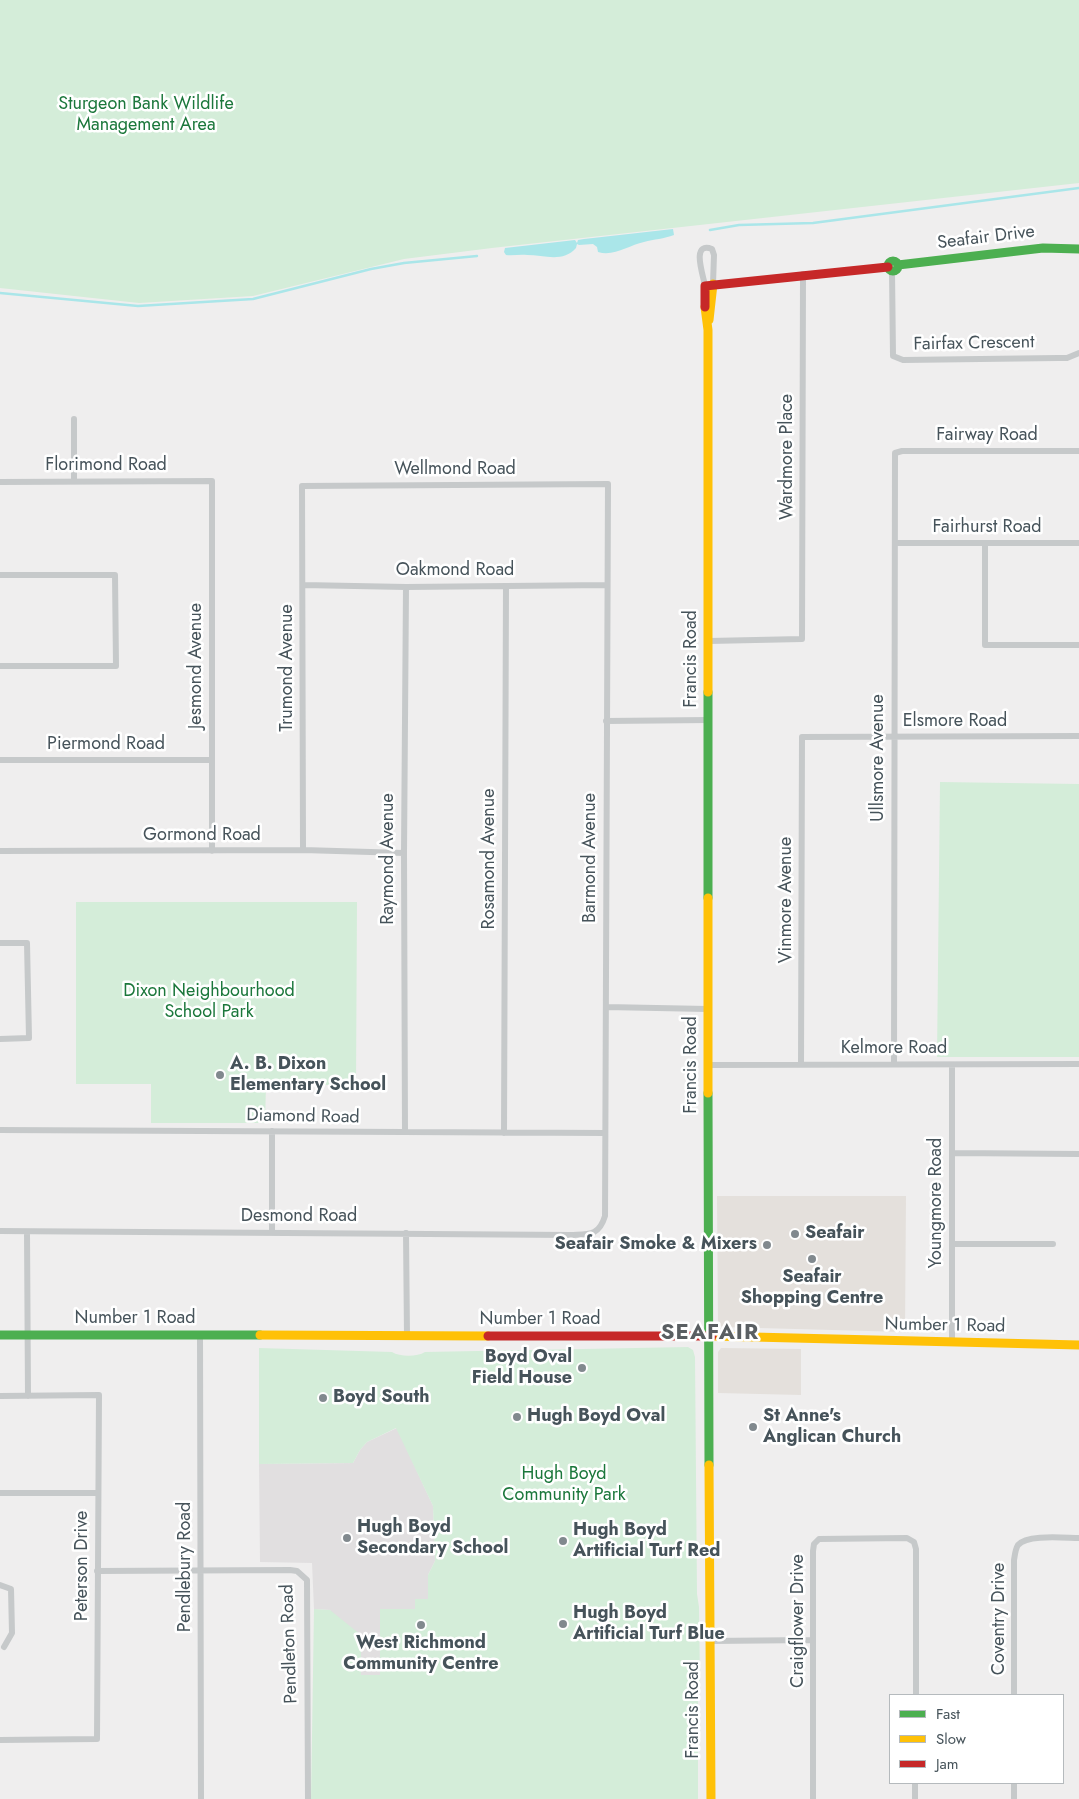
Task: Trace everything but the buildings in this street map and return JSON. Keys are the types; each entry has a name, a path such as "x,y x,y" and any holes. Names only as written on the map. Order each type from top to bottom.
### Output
{"street":[{"name":"Francis Road","path":"709,285 698,255 705,248 712,249 714,255 709,285 708,330 709,720 707,1009 711,1799"},
{"name":"Seafair Drive","path":"709,285 803,274 893,268 1043,248 1079,249"},
{"name":"Fairfax Crescent","path":"893,268 893,356 903,360 1043,359 1067,358 1079,353"},
{"name":"Wardmore Place","path":"709,641 802,639 803,274"},
{"path":"74,419 74,481"},
{"name":"Fairway Road","path":"895,453 902,451 1079,451"},
{"name":"Ullsmore Avenue","path":"894,1064 895,453"},
{"name":"Florimond Road","path":"0,482 212,481"},
{"name":"Jesmond Avenue","path":"212,481 212,851"},
{"name":"Wellmond Road","path":"302,486 608,484"},
{"name":"Barmond Avenue","path":"598,1231 602,1226 604,1216 608,484"},
{"name":"Trumond Avenue","path":"302,486 303,850"},
{"name":"Fairhurst Road","path":"895,543 1079,543"},
{"path":"985,543 986,645 1079,645"},
{"path":"0,575 114,575 116,666 0,666"},
{"name":"Oakmond Road","path":"303,585 406,587 607,585"},
{"name":"Rosamond Avenue","path":"504,1133 506,586"},
{"name":"Raymond Avenue","path":"405,1132 404,853 406,587"},
{"path":"606,721 709,720"},
{"name":"Elsmore Road","path":"802,737 1079,736"},
{"name":"Vinmore Avenue","path":"801,1064 802,737"},
{"name":"Piermond Road","path":"0,760 212,760"},
{"name":"Gormond Road","path":"0,851 303,850 404,853"},
{"path":"0,943 28,942 29,1038 0,1039"},
{"path":"606,1007 707,1009"},
{"name":"Kelmore Road","path":"708,1065 1079,1064"},
{"name":"Youngmore Road","path":"952,1065 952,1342"},
{"name":"Diamond Road","path":"0,1130 605,1132"},
{"path":"272,1131 272,1232"},
{"path":"952,1154 1079,1154"},
{"name":"Desmond Road","path":"0,1232 571,1235 598,1231"},
{"path":"28,1232 28,1396"},
{"path":"406,1233 407,1336"},
{"path":"953,1244 1052,1244"},
{"name":"Number 1 Road","path":"0,1334 708,1337 1079,1345"},
{"name":"Pendlebury Road","path":"200,1335 201,1799"},
{"name":"Peterson Drive","path":"0,1396 99,1395 97,1739 0,1740"},
{"path":"0,1493 98,1493"},
{"name":"Craigflower Drive","path":"814,1799 813,1550 815,1543 819,1539 907,1538 913,1541 916,1550 916,1694"},
{"name":"Coventry Drive","path":"1014,1694 1015,1553 1019,1544 1029,1539 1079,1538"},
{"name":"Pendleton Road","path":"97,1571 290,1570 297,1571 307,1580 308,1799"},
{"path":"0,1586 10,1589 12,1633 4,1647"},
{"path":"710,1641 813,1640"},
{"path":"915,1784 915,1799"},
{"path":"1014,1784 1014,1799"}],"shaded area":[{"name":"Seafair Shopping Centre","path":"717,1196 906,1196 905,1332 722,1327 718,1323"},
{"path":"721,1348 801,1349 801,1395 718,1393 718,1352"},
{"name":"Hugh Boyd Secondary School","path":"397,1428 433,1506 435,1561 428,1575 428,1599 415,1609 380,1609 380,1675 361,1675 330,1610 314,1609 312,1563 260,1562 259,1464 353,1463 367,1442"}],"green space":[{"name":"Sturgeon Bank Wildlife Management Area","path":"0,0 1079,0 1079,183 404,259 253,296 139,303 0,288"},
{"path":"940,782 1079,784 1079,1057 937,1057"},
{"name":"Dixon Neighbourhood School Park","path":"76,902 357,902 356,1085 266,1085 265,1123 151,1123 151,1084 76,1084"},
{"name":"Hugh Boyd Community Park","path":"688,1347 693,1350 695,1357 697,1594 699,1607 700,1681 698,1682 698,1799 311,1799 314,1609 330,1610 361,1635 361,1675 380,1675 380,1609 415,1609 415,1599 428,1599 428,1575 435,1561 433,1506 396,1428 367,1442 353,1463 259,1464 259,1348 392,1352 408,1356 425,1352"}],"water":[{"path":"673,229 674,235 638,243 610,253 598,252 597,247 593,244 577,244 571,253 559,257 506,255 504,252 505,248 575,240 577,243 578,240 584,239"}],"waterway":[{"path":"710,230 739,225 813,223 1079,188"},
{"path":"0,293 138,306 253,299 371,269 404,263 477,256"}],"traffic: fast":[{"path":"898,265 1043,248 1079,249"},
{"path":"891,261 895,261 898,266 897,270 891,271 888,268 888,264 891,261"},
{"path":"708,692 708,898"},
{"path":"708,1093 709,1465"},
{"path":"0,1335 260,1335"}],"traffic: slow":[{"path":"709,320 713,284"},
{"path":"705,307 708,330 708,692"},
{"path":"708,898 708,1093"},
{"path":"260,1335 488,1336"},
{"path":"712,1336 1079,1345"},
{"path":"709,1465 711,1799"}],"traffic: jam":[{"path":"705,307 705,286 888,267"},
{"path":"488,1336 712,1336"}],"place":[{"name":"A. B. Dixon Elementary School","path":"220,1075"},
{"name":"Seafair","path":"795,1234"},
{"name":"Seafair Smoke & Mixers","path":"767,1245"},
{"name":"Seafair Shopping Centre","path":"812,1259"},
{"name":"Boyd Oval Field House","path":"582,1368"},
{"name":"Boyd South","path":"323,1398"},
{"name":"Hugh Boyd Oval","path":"517,1417"},
{"name":"St Anne's Anglican Church","path":"753,1427"},
{"name":"Hugh Boyd Secondary School","path":"347,1538"},
{"name":"Hugh Boyd Artificial Turf Red","path":"563,1541"},
{"name":"Hugh Boyd Artificial Turf Blue","path":"563,1624"},
{"name":"West Richmond Community Centre","path":"421,1625"}],"district":[{"name":"SEAFAIR","path":"710,1334"}]}
